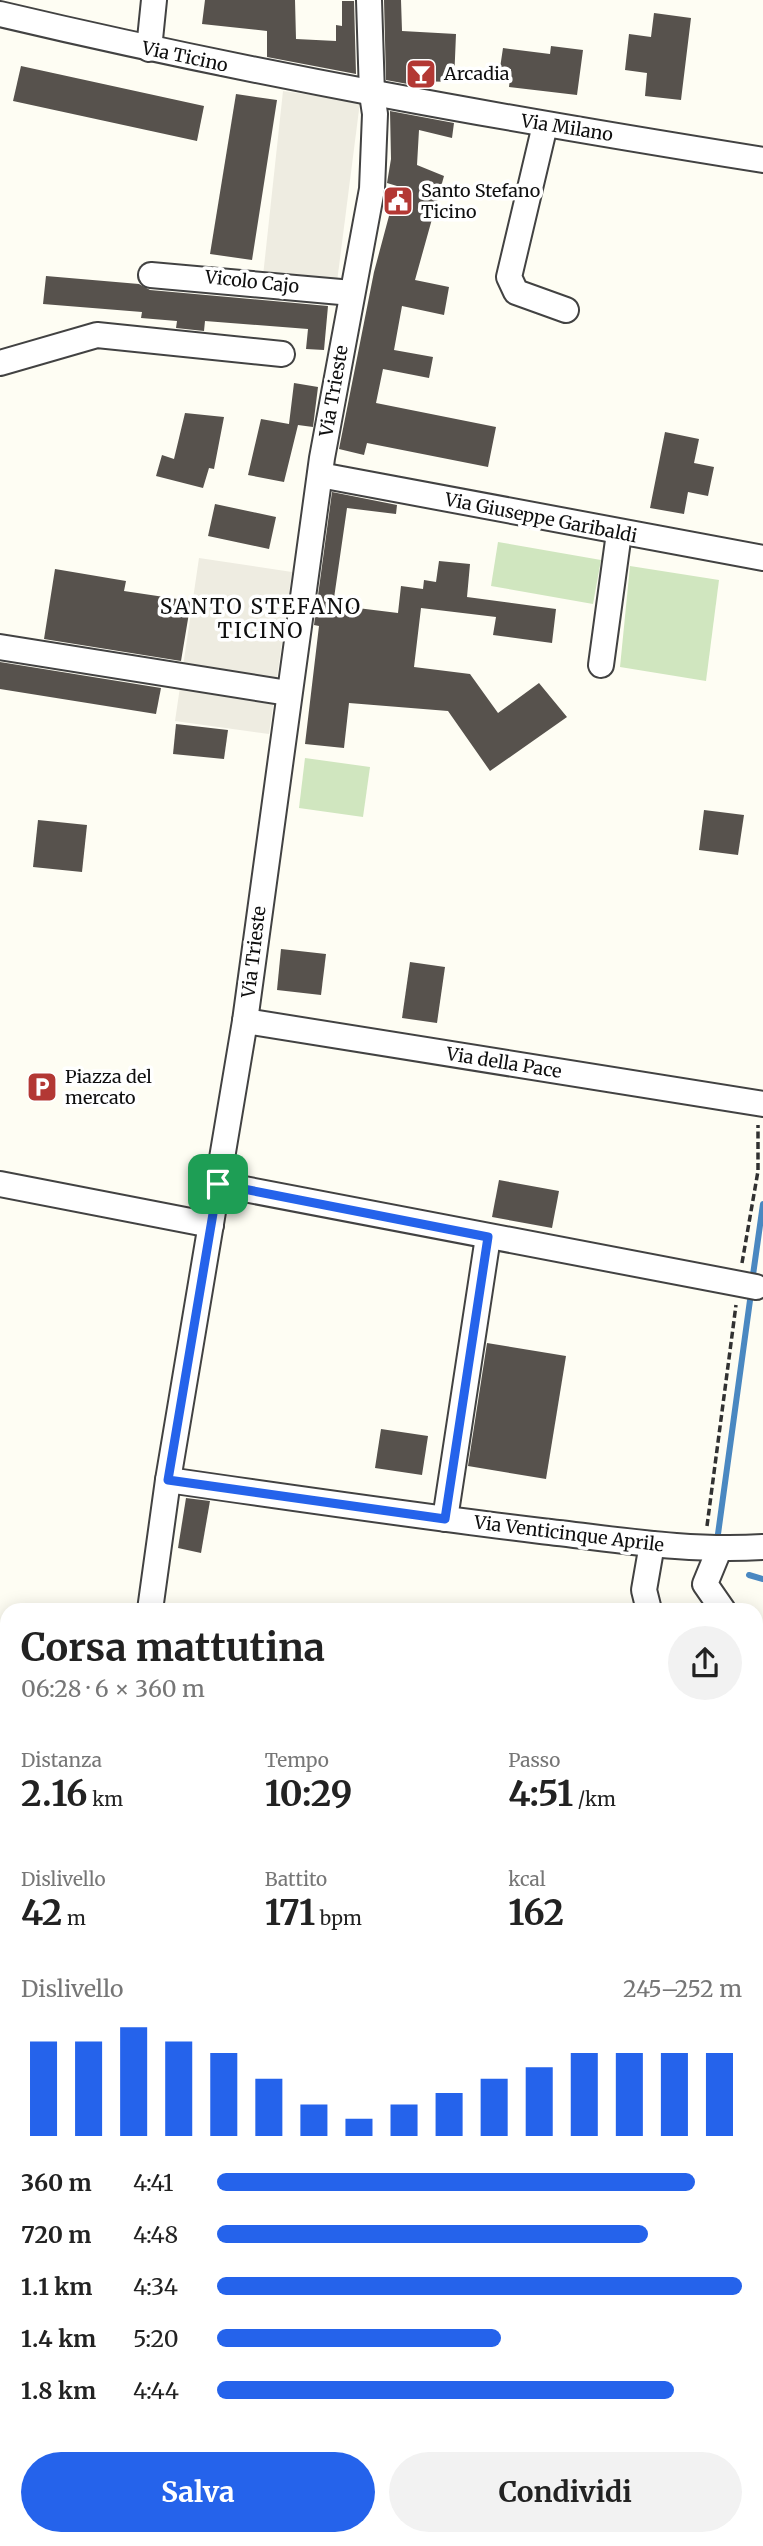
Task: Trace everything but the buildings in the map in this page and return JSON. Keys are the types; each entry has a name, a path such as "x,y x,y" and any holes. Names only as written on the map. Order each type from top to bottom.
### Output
{"street":[{"path":"149,49 154,0"},
{"name":"Via Trieste","path":"151,1603 168,1480 245,1021 320,475 372,189 375,114 369,0"},
{"name":"Via Ticino","path":"0,14 149,49 372,94"},
{"name":"Via Milano","path":"372,94 763,160"},
{"path":"545,125 509,277 516,292 566,310"},
{"name":"Vicolo Cajo","path":"151,275 352,293"},
{"path":"0,363 97,335 282,354"},
{"name":"Via Giuseppe Garibaldi","path":"320,475 763,558"},
{"path":"601,665 619,533"},
{"path":"0,647 288,693"},
{"name":"Via della Pace","path":"245,1021 762,1104"},
{"path":"0,1184 211,1225"},
{"path":"218,1184 746,1285"},
{"path":"445,1519 488,1237"},
{"name":"Via Venticinque Aprile","path":"168,1480 445,1519 652,1544 712,1550 763,1547"},
{"path":"647,1603 644,1590 652,1544"},
{"path":"712,1550 705,1584 718,1603"}],"path":[{"path":"712,1550 746,1285 762,1104"}],"green space":[{"path":"498,542 601,560 593,604 491,586"},
{"path":"630,566 719,580 706,681 620,667"},
{"path":"305,758 370,767 363,817 299,808"}],"shaded area":[{"path":"283,91 360,102 337,282 263,276"},
{"path":"199,558 292,572 269,734 175,721"}],"waterway":[{"path":"752,1282 763,1204"},
{"path":"718,1534 751,1293"},
{"path":"749,1575 763,1579"}],"place":[{"name":"Arcadia","path":"421,74"},
{"name":"Santo Stefano Ticino","path":"398,201"},
{"name":"Piazza del mercato","path":"42,1087"}],"district":[{"name":"SANTO STEFANO TICINO","path":"261,619"}],"route":[{"path":"218,1184 488,1237 445,1519 168,1480 218,1184"}]}
